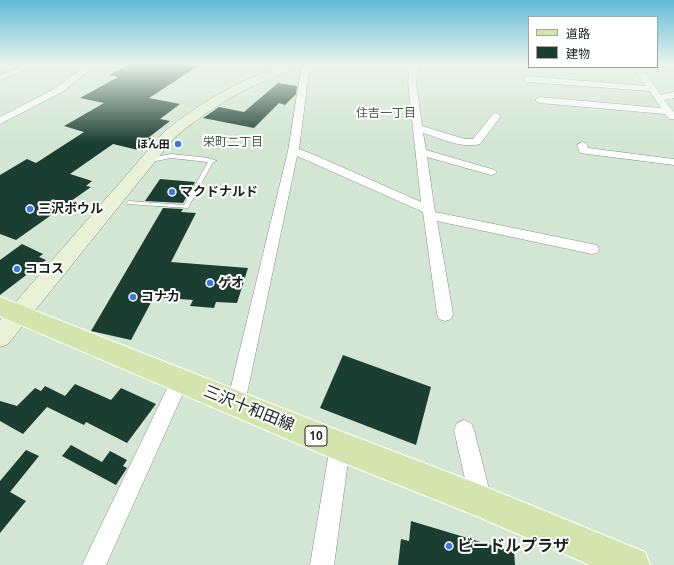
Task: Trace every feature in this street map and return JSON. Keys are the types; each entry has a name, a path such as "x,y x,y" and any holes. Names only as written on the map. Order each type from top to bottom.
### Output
{"main road":[{"name":"三沢十和田線","path":"10,310 632,565"}],"street":[{"path":"0,121 58,90"},
{"path":"0,337 10,310 149,158 168,135 192,115 213,101 234,90"},
{"path":"236,403 294,151 302,90"},
{"path":"413,90 429,212 445,314"},
{"path":"654,90 671,116"},
{"path":"659,98 674,95"},
{"path":"540,100 671,116"},
{"path":"418,128 464,142 476,142 496,116"},
{"path":"582,145 584,151 674,162"},
{"path":"294,151 313,158 429,212 592,249"},
{"path":"421,152 491,172"},
{"path":"94,565 180,380"},
{"path":"464,430 481,502"},
{"path":"322,565 340,446"}],"lane":[{"path":"130,203 186,207 211,162 209,160 171,156 156,159 149,158"}],"building":[{"path":"94,90 161,90 149,98 180,104 160,119 170,121 148,138 152,138 138,150 113,144 70,174 92,181 86,186 91,187 16,240 0,234 0,175 27,159 36,163 84,132 64,126 104,103 80,98"},
{"path":"269,90 296,90 296,94 285,105 279,103 254,128 203,118 219,107 244,112"},
{"name":"マクドナルド","path":"160,179 195,182 183,203 145,201"},
{"path":"163,208 183,209 181,212 196,213 171,262 248,268 237,303 216,302 214,308 190,306 193,300 154,297 131,340 91,331"},
{"name":"ココス","path":"22,244 43,254 39,257 46,260 0,295 0,260"},
{"path":"343,355 431,387 416,445 320,408"},
{"path":"75,384 111,400 121,388 156,404 127,443 86,422 84,425 47,407 23,434 0,421 0,401 17,406 35,388 41,391 45,386 65,396"},
{"path":"71,445 102,462 110,451 127,460 123,466 127,468 116,485 62,456"},
{"path":"26,450 39,456 10,492 26,501 0,533 0,481"},
{"name":"ビードルプラザ","path":"411,521 514,552 515,565 398,565 401,539 409,541"}],"place":[{"name":"ほん田","path":"178,144"},
{"name":"マクドナルド","path":"172,192"},
{"name":"三沢ボウル","path":"30,209"},
{"name":"ココス","path":"17,269"},
{"name":"ゲオ","path":"210,283"},
{"name":"コナカ","path":"133,297"},
{"name":"ビードルプラザ","path":"449,546"}],"district":[{"name":"住吉一丁目","path":"386,113"},
{"name":"栄町二丁目","path":"233,142"}]}
